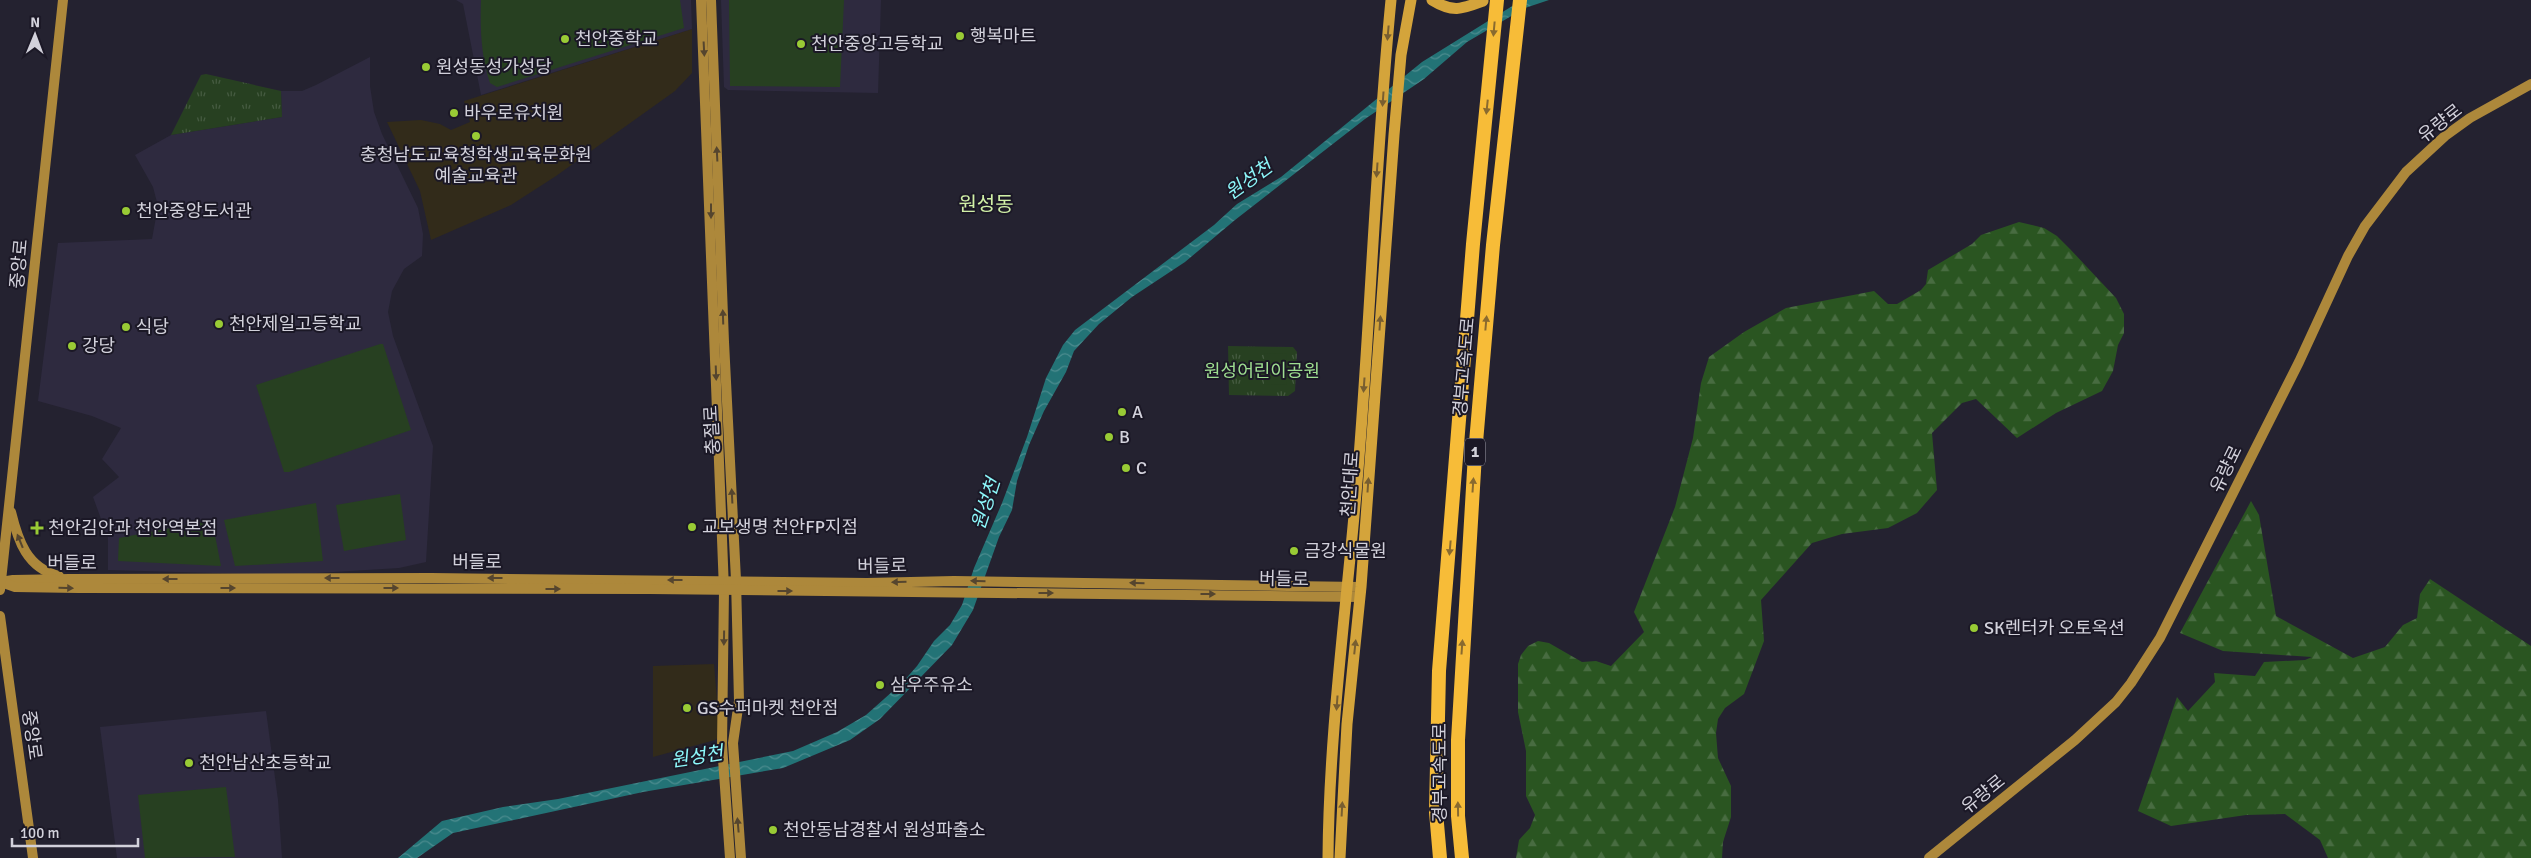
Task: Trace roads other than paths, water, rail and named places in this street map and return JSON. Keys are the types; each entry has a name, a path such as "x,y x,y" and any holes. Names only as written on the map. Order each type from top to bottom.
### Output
{"highway":[{"name":"경부고속도로","path":"1440,858 1436,812 1439,671 1473,244 1492,59 1490,0"},
{"name":"경부고속도로","path":"1462,858 1458,816 1458,740 1474,464 1493,245 1520,0"}],"main road":[{"name":"천안대로","path":"1328,858 1328,810 1359,457 1391,0"},
{"name":"천안대로","path":"1340,858 1347,724 1360,592 1396,113 1400,70 1411,0"},
{"path":"1432,0 1442,6 1459,10 1490,0"}],"street":[{"name":"중앙로","path":"0,590 63,0"},
{"name":"충절로","path":"701,0 724,585 722,752 730,858"},
{"name":"충절로","path":"711,0 724,342 737,591 739,701 733,743 741,858"},
{"name":"유량로","path":"1929,858 2075,740 2116,702 2131,683 2160,638 2299,362 2348,256 2381,202 2406,172 2445,136 2470,118 2531,84"},
{"path":"0,519 10,505"},
{"path":"10,505 22,547 33,563 48,573 69,579"},
{"name":"버들로","path":"0,582 69,579 724,585 737,591 1346,591"},
{"name":"버들로","path":"0,582 14,588 78,588 724,585 736,580 867,583 1002,581 1360,592"},
{"name":"중앙로","path":"0,616 33,858"}],"water":[{"path":"1522,0 1549,0 1525,8 1467,42 1424,79 1365,119 1235,220 1185,262 1132,297 1099,324 1074,351 1066,372 1044,411 1029,445 1017,481 1012,510 999,537 973,610 952,645 880,719 850,740 783,768 643,792 453,833 417,858 398,858 442,821 503,807 558,799 793,751 837,732 866,715 902,683 917,666 934,641 950,625 962,605 974,568 1002,503 1027,437 1046,378 1063,345 1075,330 1214,225 1237,204 1281,177 1422,62"}],"place":[{"name":"행복마트","path":"960,36"},
{"name":"천안중학교","path":"565,39"},
{"name":"천안중앙고등학교","path":"801,44"},
{"name":"원성동성가성당","path":"426,67"},
{"name":"바우로유치원","path":"454,113"},
{"name":"충청남도교육청학생교육문화원 예술교육관","path":"476,136"},
{"name":"천안중앙도서관","path":"126,211"},
{"name":"천안제일고등학교","path":"219,324"},
{"name":"식당","path":"126,327"},
{"name":"강당","path":"72,346"},
{"name":"A","path":"1122,412"},
{"name":"B","path":"1109,437"},
{"name":"C","path":"1126,468"},
{"name":"교보생명 천안FP지점","path":"692,527"},
{"name":"천안김안과 천안역본점","path":"37,528"},
{"name":"금강식물원","path":"1294,551"},
{"name":"SK렌터카 오토옥션","path":"1974,628"},
{"name":"삼우주유소","path":"880,685"},
{"name":"GS수퍼마켓 천안점","path":"687,708"},
{"name":"천안남산초등학교","path":"189,763"},
{"name":"천안동남경찰서 원성파출소","path":"773,830"}],"district":[{"name":"원성동","path":"986,204"}],"water label":[{"name":"원성천","path":"1249,180"},
{"name":"원성천","path":"986,504"},
{"name":"원성천","path":"697,757"}],"park label":[{"name":"원성어린이공원","path":"1262,371"}]}
